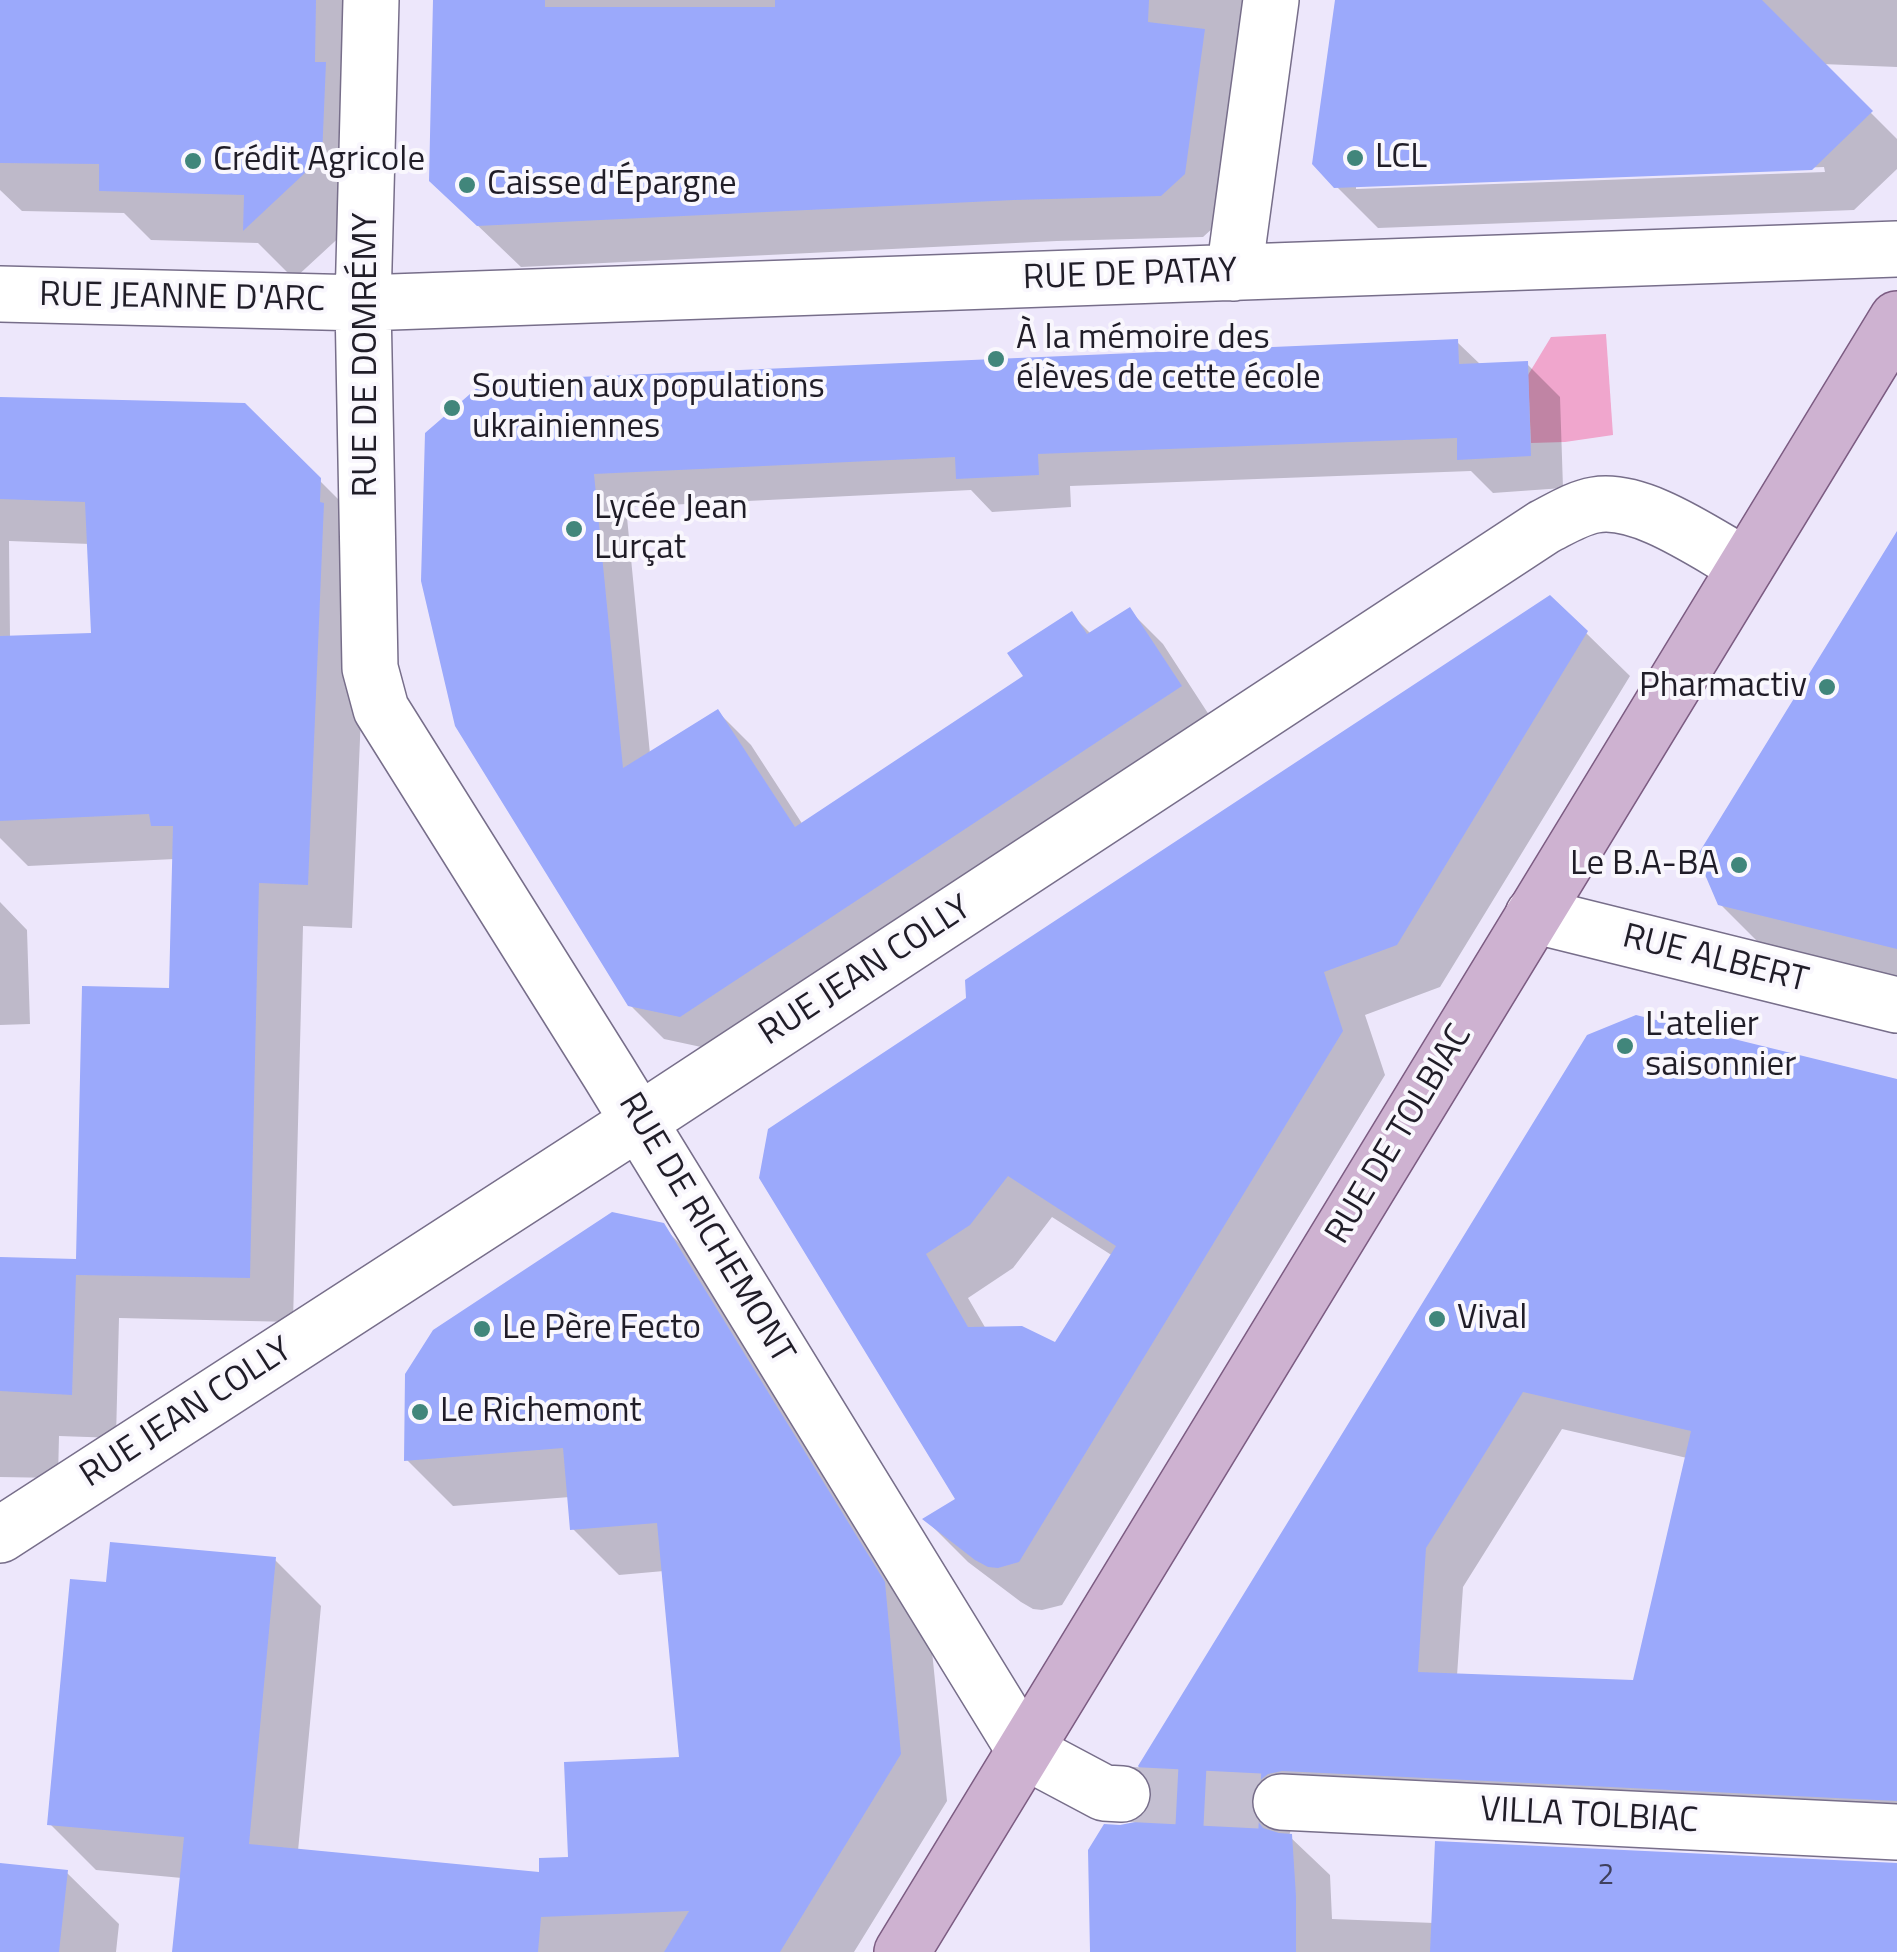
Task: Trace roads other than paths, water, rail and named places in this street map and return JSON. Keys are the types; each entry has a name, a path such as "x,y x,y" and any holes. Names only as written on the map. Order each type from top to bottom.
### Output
{"main road":[{"name":"RUE DE TOLBIAC","path":"902,1952 1897,319"}],"street":[{"name":"RUE DE DOMRÉMY","path":"371,0 363,303 370,668 381,709"},
{"path":"1234,273 1271,0"},
{"name":"RUE DE PATAY","path":"363,303 1897,249"},
{"name":"RUE JEANNE D'ARC","path":"0,294 363,303"},
{"name":"RUE JEAN COLLY","path":"0,1535 1571,513 1594,505 1635,508 1746,566"},
{"name":"RUE DE RICHEMONT","path":"381,709 1025,1751"},
{"name":"RUE ALBERT","path":"1533,915 1897,1005"},
{"path":"1025,1751 1104,1793 1122,1794"},
{"name":"VILLA TOLBIAC","path":"1281,1802 1897,1832"}],"tunnel":[{"path":"1122,1794 1281,1802"}],"place":[{"name":"LCL","path":"1355,158"},
{"name":"Crédit Agricole","path":"193,161"},
{"name":"Caisse d'Épargne","path":"467,185"},
{"name":"À la mémoire des élèves de cette école","path":"996,359"},
{"name":"Soutien aux populations ukrainiennes","path":"452,408"},
{"name":"Lycée Jean Lurçat","path":"574,529"},
{"name":"Pharmactiv","path":"1827,687"},
{"name":"Le B.A-BA","path":"1739,865"},
{"name":"L'atelier saisonnier","path":"1625,1046"},
{"name":"Vival","path":"1437,1319"},
{"name":"Le Père Fecto","path":"482,1329"},
{"name":"Le Richemont","path":"420,1412"}]}
